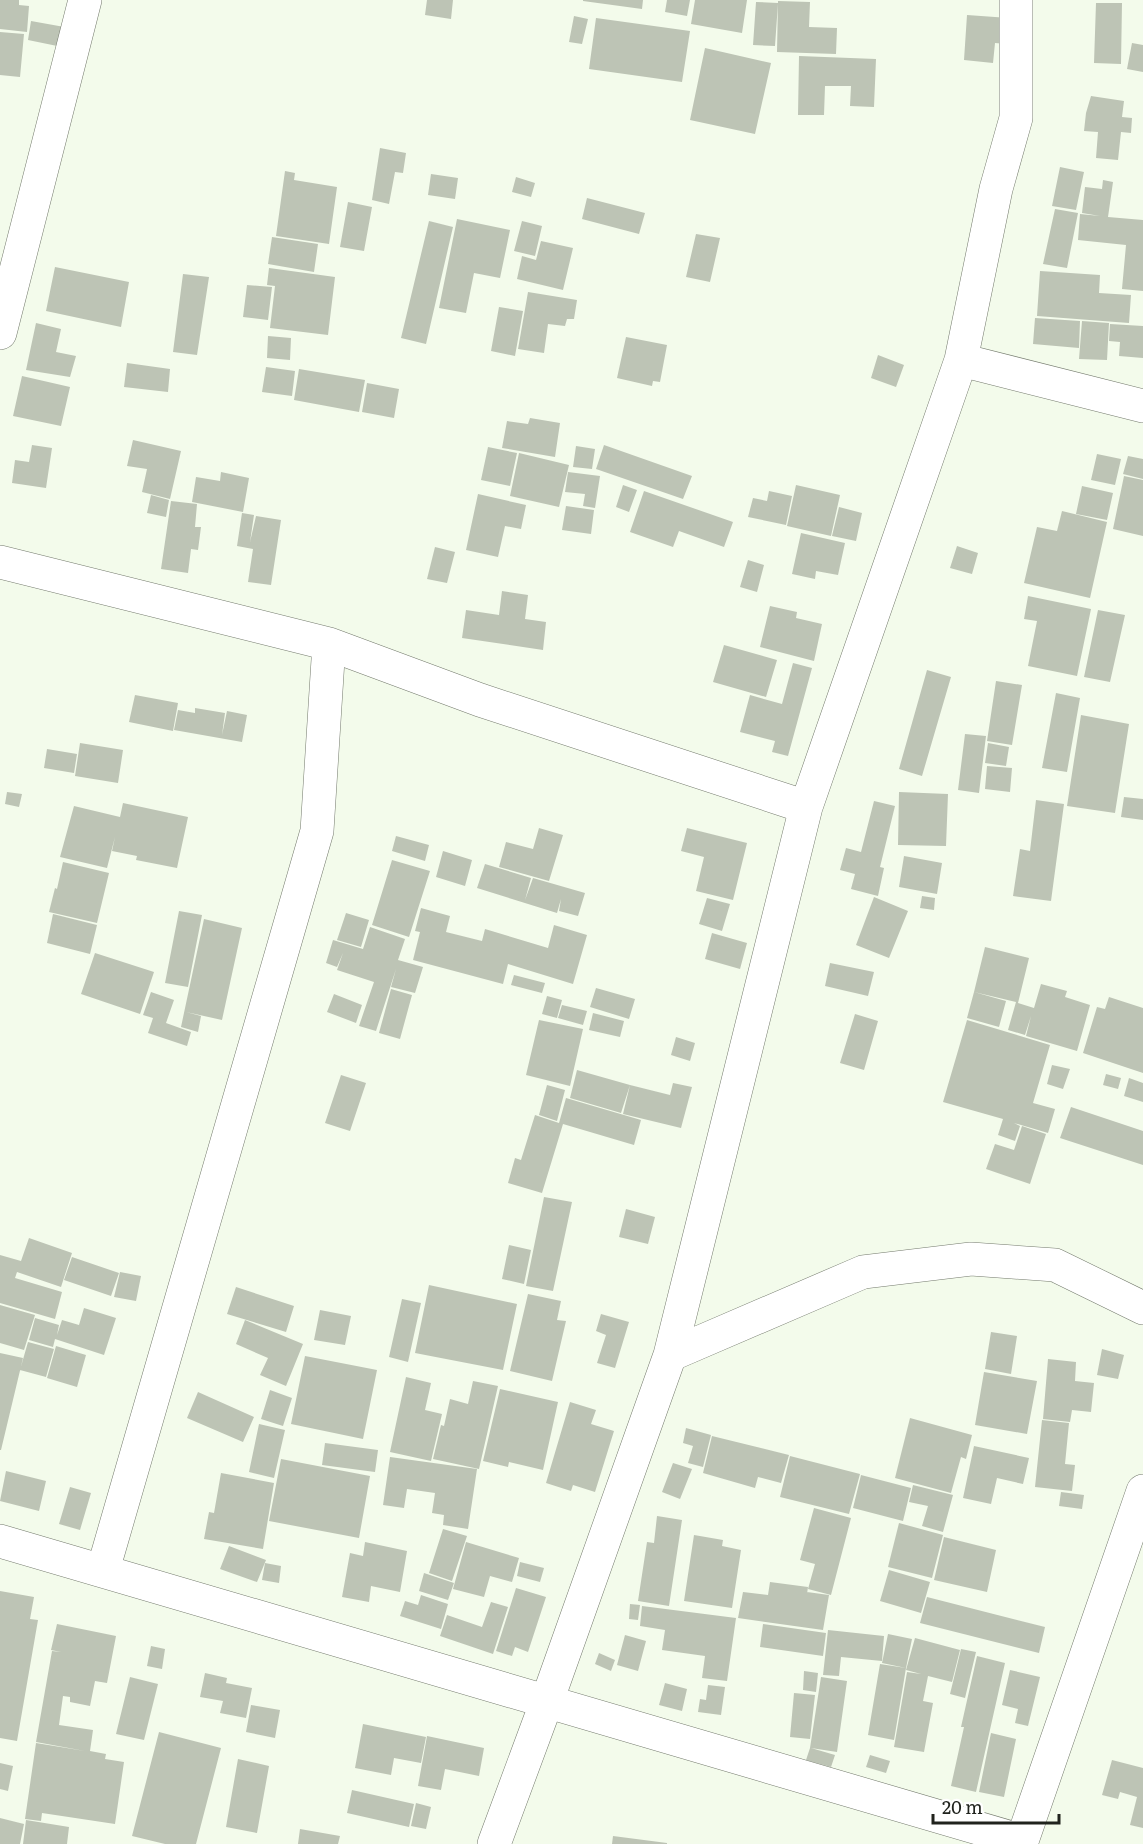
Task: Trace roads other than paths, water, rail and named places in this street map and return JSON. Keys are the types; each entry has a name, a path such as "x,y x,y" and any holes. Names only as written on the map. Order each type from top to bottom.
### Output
{"street":[{"path":"0,333 85,0"},
{"path":"494,1844 670,1355 806,807 961,360 996,189 1016,118 1016,0"},
{"path":"961,360 1143,406"},
{"path":"0,562 329,644 480,700 806,807"},
{"path":"103,1570 317,831 329,644"},
{"path":"670,1355 863,1272 970,1259 1055,1265 1143,1308"},
{"path":"0,1541 1022,1841 1143,1491"}]}
